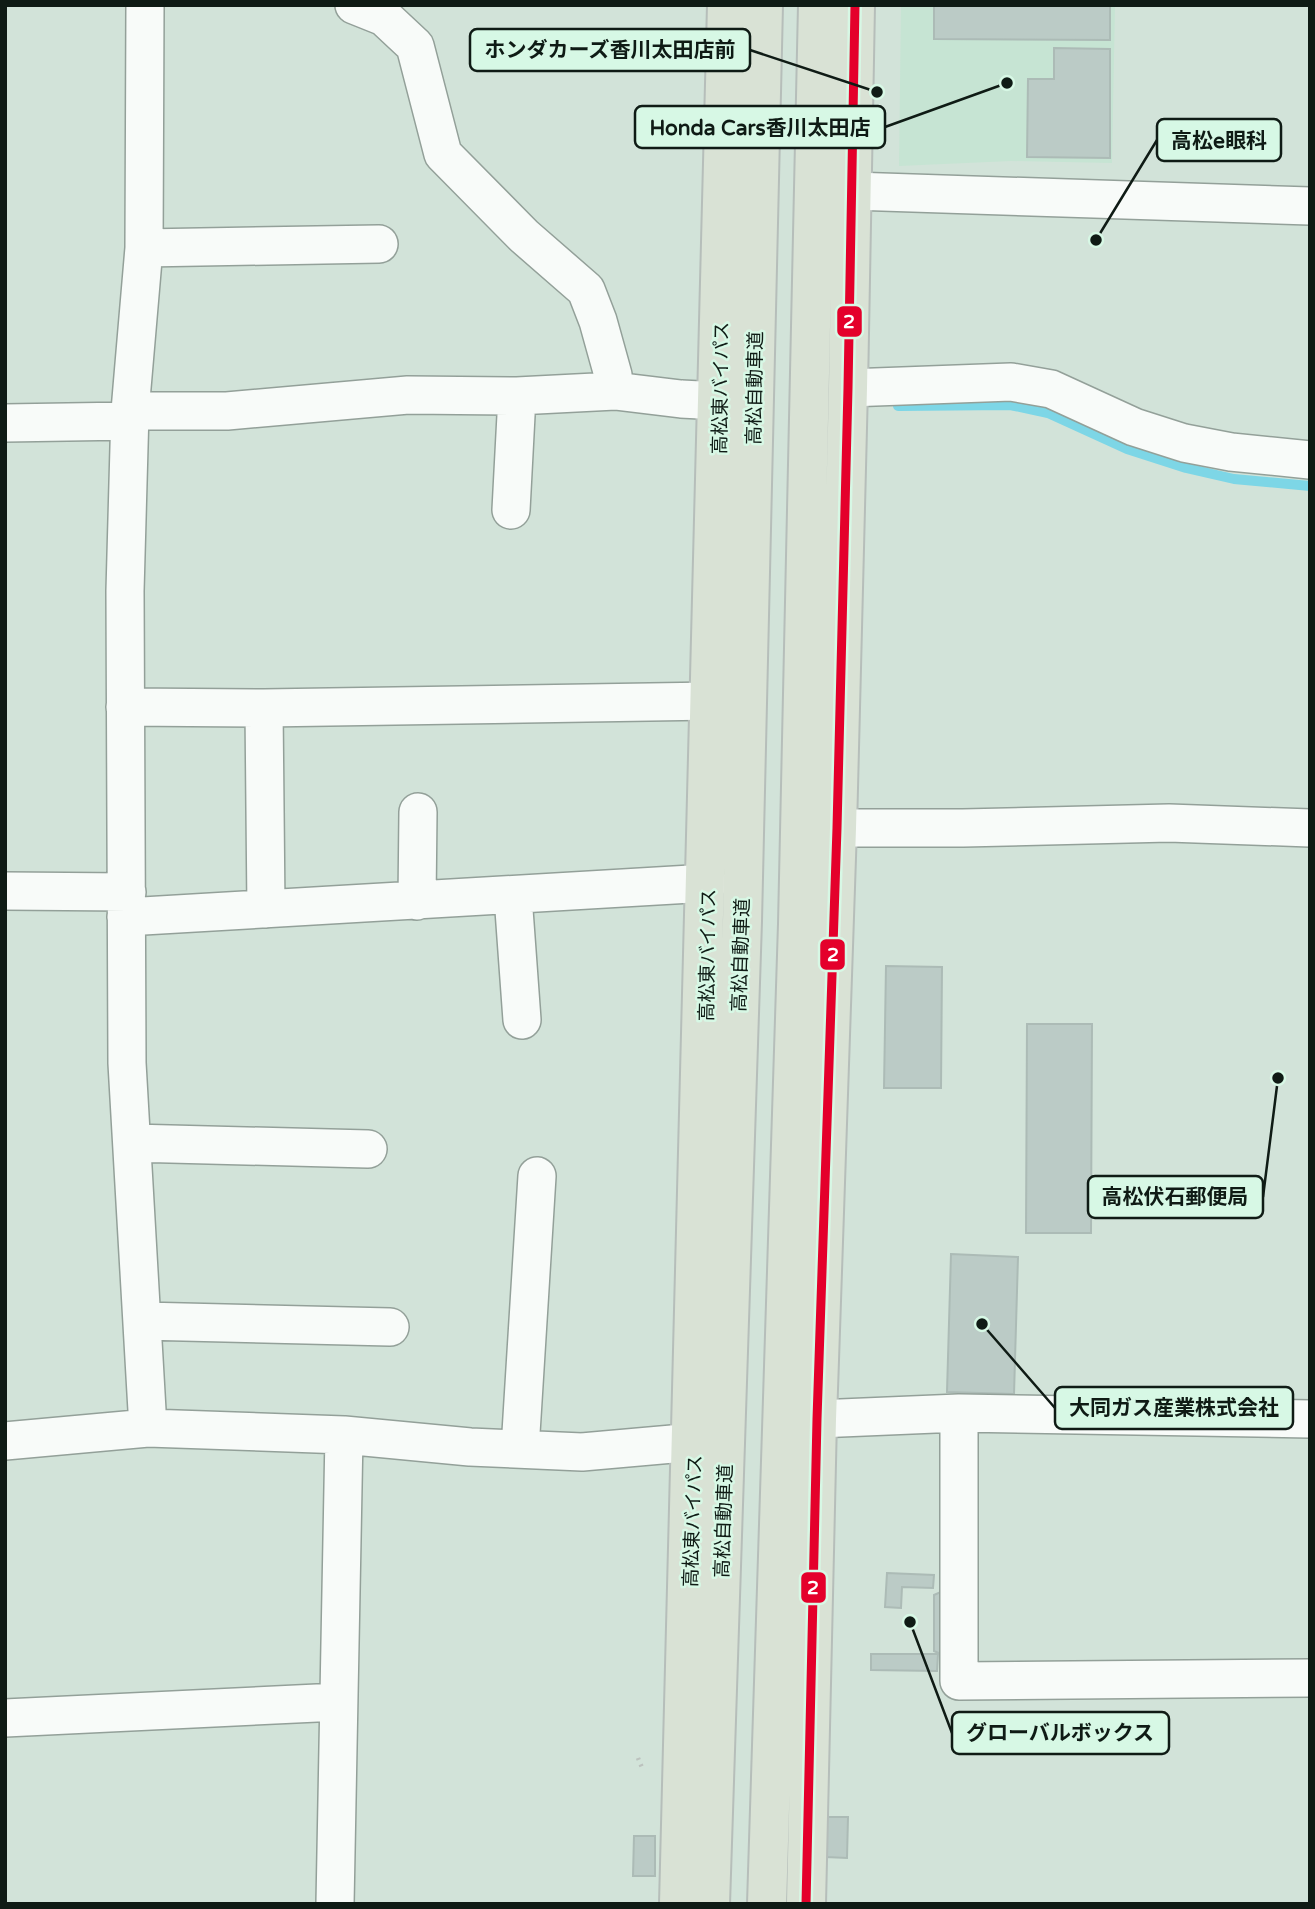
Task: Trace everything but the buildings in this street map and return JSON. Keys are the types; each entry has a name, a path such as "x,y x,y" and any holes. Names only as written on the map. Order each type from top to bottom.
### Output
{"highway":[{"name":"高松東バイパス","path":"679,1904 695,1442 727,5"},
{"name":"高松自動車道","path":"710,1904 741,935 763,5"},
{"path":"767,1904 798,938 818,5"},
{"path":"806,1904 817,1419 837,828 855,5"}],"street":[{"path":"145,5 144,247 130,416 125,707 127,1063 148,1428"},
{"path":"354,5 384,17 415,46 443,154 524,236 586,290 601,332 615,391"},
{"path":"852,191 1310,206"},
{"path":"144,247 379,244"},
{"path":"848,388 1011,382 1051,389 1134,427 1184,443 1231,452 1310,460"},
{"path":"5,423 227,411 408,395 517,396 615,391 720,401"},
{"path":"511,510 517,396"},
{"path":"125,707 264,708 713,701"},
{"path":"264,708 266,909"},
{"path":"416,901 418,812"},
{"path":"837,828 1169,823 1310,828"},
{"path":"5,891 126,905 266,909 708,884"},
{"path":"513,896 522,1020"},
{"path":"132,1143 368,1149"},
{"path":"520,1449 537,1176"},
{"path":"142,1321 390,1327"},
{"path":"817,1419 960,1413 1310,1419"},
{"path":"960,1413 959,1681 1310,1678"},
{"path":"5,1441 148,1428 344,1435 470,1447 582,1452 695,1442"},
{"path":"335,1904 344,1435"},
{"path":"5,1717 338,1702"}],"shaded area":[{"path":"901,5 1115,5 1112,163 1011,161 899,166"}],"waterway":[{"path":"898,406 1010,405 1048,413 1127,449 1186,468 1234,479 1310,486"}],"transit line":[{"name":"2","path":"806,1904 817,1419 837,828 855,5"}],"place":[{"name":"Honda Cars香川太田店","path":"1007,83"},
{"name":"ホンダカーズ香川太田店前","path":"877,92"},
{"name":"高松e眼科","path":"1096,240"},
{"name":"高松伏石郵便局","path":"1278,1078"},
{"name":"大同ガス産業株式会社","path":"982,1324"},
{"name":"グローバルボックス","path":"910,1622"}]}
